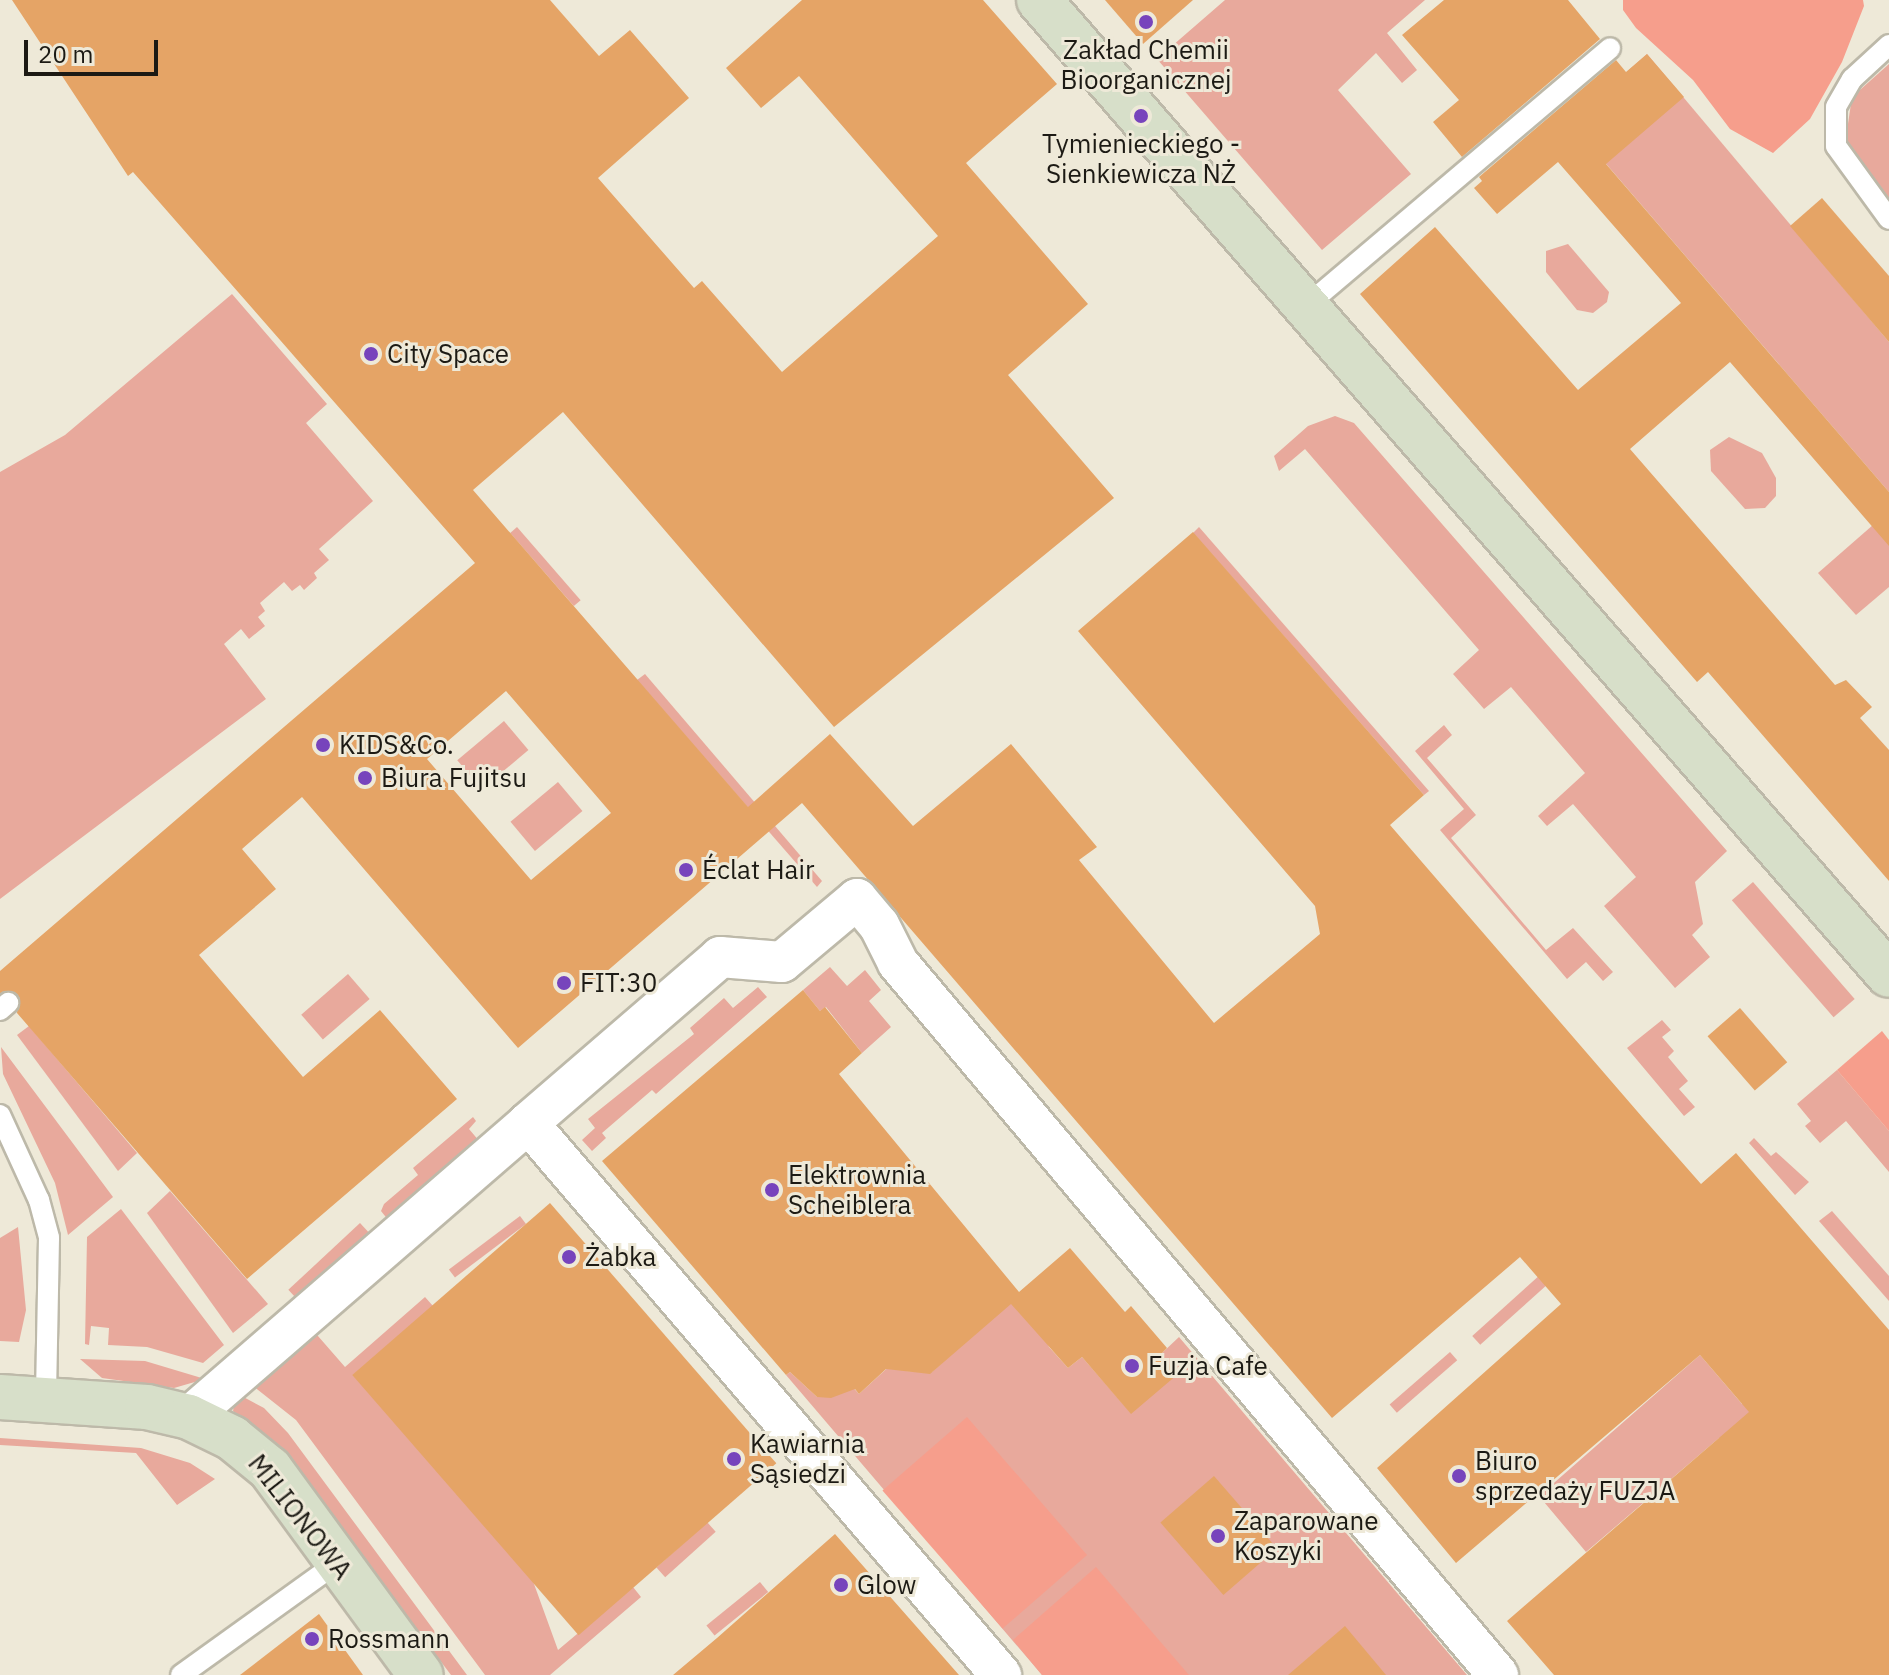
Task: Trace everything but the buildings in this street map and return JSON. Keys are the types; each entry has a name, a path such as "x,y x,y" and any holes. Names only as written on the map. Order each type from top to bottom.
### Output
{"street":[{"path":"1039,0 1889,975"},
{"path":"189,1417 720,957 782,962 857,899 879,925 898,963 1498,1675"},
{"path":"528,1123 1001,1675"},
{"name":"MILIONOWA","path":"0,1397 147,1407 189,1417 232,1438 270,1469 421,1675"}],"lane":[{"path":"1889,45 1852,79 1836,107 1836,146 1889,219"},
{"path":"1305,307 1610,48"},
{"path":"0,1115 39,1200 49,1238 46,1400"},
{"path":"181,1675 337,1563"}],"shaded area":[{"path":"1225,0 1425,0 1387,33 1417,70 1402,83 1376,53 1338,90 1411,174 1322,250 1157,59"},
{"path":"1623,0 1863,0 1864,6 1842,62 1810,119 1773,153 1730,129 1693,80 1636,28 1623,10"},
{"path":"1647,54 1889,342 1889,492 1570,122"},
{"path":"1889,64 1889,199 1845,144 1852,97"},
{"path":"1568,244 1609,292 1607,302 1593,313 1577,310 1546,272 1546,251"},
{"path":"232,294 327,404 306,423 373,501 319,549 329,560 314,573 317,578 304,590 300,585 292,591 284,582 260,603 265,611 258,617 265,626 249,639 241,629 224,644 266,699 0,899 0,472 65,435"},
{"path":"1335,416 1354,423 1727,851 1695,882 1703,924 1692,935 1710,957 1675,988 1604,906 1636,877 1573,804 1547,826 1538,816 1585,773 1511,687 1484,709 1453,674 1479,650 1305,449 1279,471 1274,456 1308,426"},
{"path":"1729,437 1762,453 1776,478 1776,496 1765,508 1745,509 1711,471 1710,450"},
{"path":"1889,511 1889,587 1856,615 1818,573"},
{"path":"517,527 581,600 574,606 510,533"},
{"path":"1199,527 1429,791 1424,795 1193,533"},
{"path":"645,674 822,881 817,887 637,680"},
{"path":"504,721 528,750 482,789 457,760"},
{"path":"1444,725 1452,735 1427,758 1476,815 1451,838 1546,950 1573,928 1613,972 1603,981 1586,962 1567,979 1440,830 1464,809 1415,751"},
{"path":"558,782 582,811 535,851 511,822"},
{"path":"1753,882 1855,999 1834,1017 1732,900"},
{"path":"830,967 847,986 865,970 881,990 869,1001 891,1027 862,1053 826,1007 820,1011 803,990"},
{"path":"348,974 370,999 323,1040 301,1015"},
{"path":"758,987 767,997 656,1094 652,1090 602,1133 606,1138 592,1151 582,1140 595,1128 588,1119 694,1034 690,1028 724,998 733,1008"},
{"path":"1662,1020 1671,1030 1662,1037 1674,1051 1668,1057 1688,1081 1679,1089 1695,1107 1684,1116 1627,1048"},
{"path":"29,1026 137,1153 118,1171 17,1035"},
{"path":"1882,1031 1889,1040 1889,1131 1837,1070"},
{"path":"1,1047 113,1197 68,1235 55,1183 3,1074"},
{"path":"1837,1070 1889,1131 1889,1172 1846,1121 1820,1143 1805,1126 1811,1121 1797,1104"},
{"path":"473,1117 476,1121 469,1129 480,1142 389,1221 381,1211 384,1204 418,1175 413,1168"},
{"path":"1754,1138 1771,1156 1776,1152 1809,1182 1795,1195 1749,1143"},
{"path":"170,1191 268,1304 233,1333 147,1213"},
{"path":"121,1209 224,1345 203,1363 147,1347 108,1345 109,1328 91,1326 89,1345 85,1344 87,1237"},
{"path":"1832,1211 1889,1276 1889,1301 1819,1221"},
{"path":"520,1216 526,1224 455,1278 449,1270"},
{"path":"360,1223 372,1236 301,1303 288,1290"},
{"path":"18,1227 26,1310 19,1342 0,1341 0,1238"},
{"path":"1551,1265 1559,1274 1480,1345 1472,1336"},
{"path":"1023,1289 1049,1347 1068,1368 1082,1357 1131,1413 1161,1354 1179,1337 1467,1675 1042,1675 786,1375 790,1372 817,1397 851,1385 859,1394 894,1362 905,1371 932,1372"},
{"path":"425,1297 433,1306 558,1650 633,1587 641,1597 550,1675 485,1675 296,1420 248,1382 311,1328 345,1367"},
{"path":"1450,1352 1457,1360 1397,1413 1390,1404"},
{"path":"1700,1355 1742,1404 1750,1399 1889,1636 1719,1438 1586,1552 1539,1496"},
{"path":"80,1359 145,1361 205,1379 174,1388 102,1378"},
{"path":"236,1393 264,1408 288,1433 467,1675 451,1675 280,1448 233,1411"},
{"path":"967,1417 1087,1555 1003,1629 882,1490"},
{"path":"0,1438 141,1448 190,1463 215,1479 177,1505 136,1453 0,1445"},
{"path":"707,1522 716,1532 665,1577 656,1568"},
{"path":"1096,1567 1189,1675 1042,1675 1013,1640"},
{"path":"760,1582 768,1592 715,1636 706,1625"}],"place":[{"name":"Zakład Chemii Bioorganicznej","path":"1146,22"},
{"name":"Tymienieckiego - Sienkiewicza NŻ","path":"1141,116"},
{"name":"City Space","path":"371,354"},
{"name":"KIDS&Co.","path":"323,745"},
{"name":"Biura Fujitsu","path":"365,778"},
{"name":"Éclat Hair","path":"686,870"},
{"name":"FIT:30","path":"564,983"},
{"name":"Elektrownia Scheiblera","path":"772,1190"},
{"name":"Żabka","path":"569,1257"},
{"name":"Fuzja Cafe","path":"1132,1366"},
{"name":"Kawiarnia Sąsiedzi","path":"734,1459"},
{"name":"Biuro sprzedaży FUZJA","path":"1459,1476"},
{"name":"Zaparowane Koszyki","path":"1218,1536"},
{"name":"Glow","path":"841,1585"},
{"name":"Rossmann","path":"312,1639"}]}
